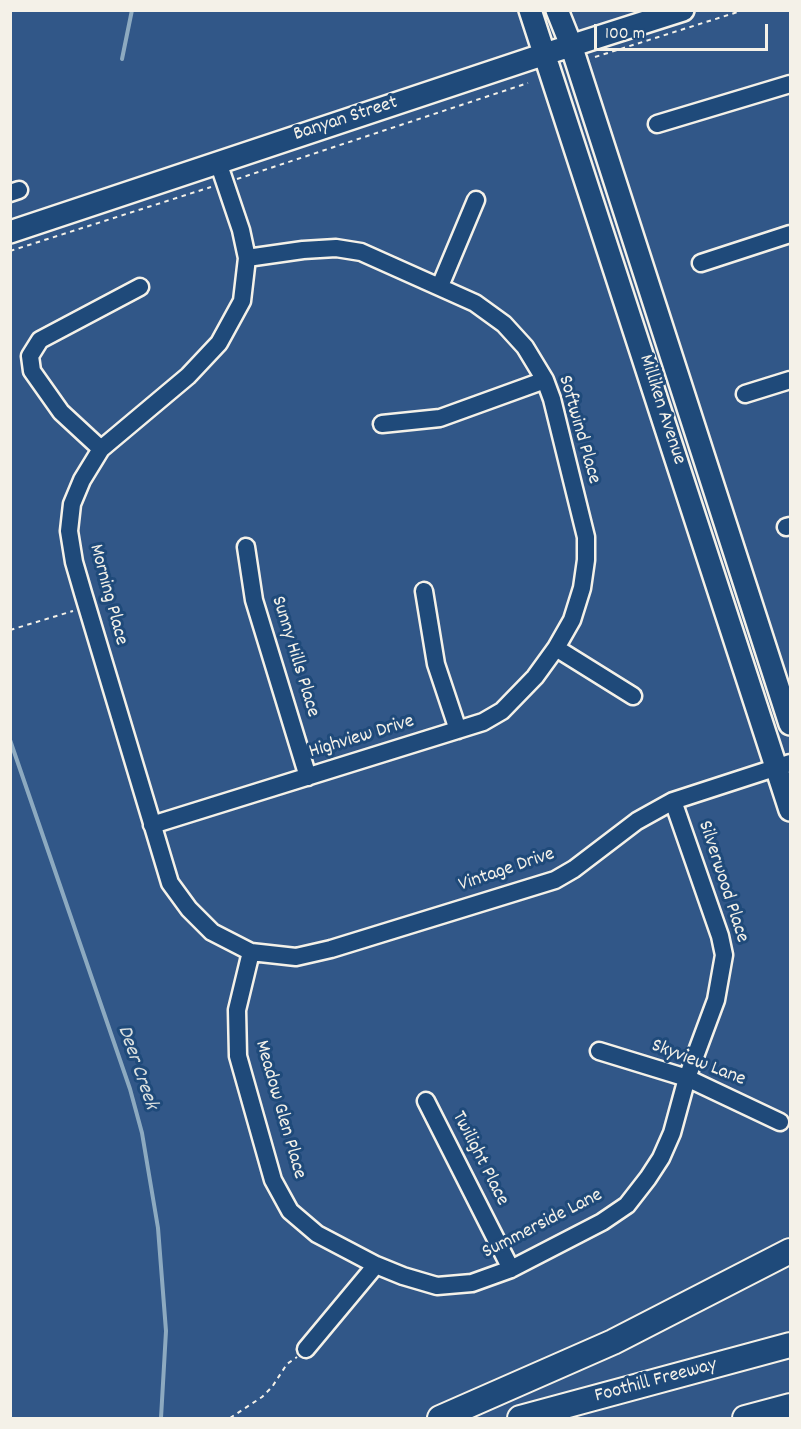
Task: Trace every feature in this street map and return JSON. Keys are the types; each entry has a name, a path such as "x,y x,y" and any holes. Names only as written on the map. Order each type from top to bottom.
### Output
{"highway":[{"path":"440,1419 613,1342 790,1251"},
{"name":"Foothill Freeway","path":"520,1419 790,1345"},
{"path":"745,1419 790,1406"}],"main road":[{"name":"Milliken Avenue","path":"530,10 784,765 790,810"},
{"name":"Milliken Avenue","path":"557,10 571,45 790,724"},
{"name":"Banyan Street","path":"10,232 571,45 683,10"}],"street":[{"path":"657,124 790,84"},
{"name":"Morning Place","path":"218,162 241,230 247,258 242,301 219,343 188,376 101,449 82,480 72,504 69,531 74,562 170,883 189,909 212,933 251,952"},
{"path":"440,286 476,200"},
{"path":"701,263 790,234"},
{"name":"Softwind Place","path":"247,258 336,248 360,252 475,303 504,324 525,347 545,380 552,399 586,537 582,588 572,620 556,648"},
{"path":"101,449 61,412 32,371 30,356 40,340 140,287"},
{"path":"382,424 440,418 545,380"},
{"path":"745,394 790,380"},
{"name":"Sunny Hills Place","path":"246,547 254,600 308,777"},
{"path":"424,591 436,664 458,730"},
{"path":"556,648 633,696"},
{"name":"Highview Drive","path":"152,825 483,722 502,711 535,677 556,648"},
{"name":"Vintage Drive","path":"251,952 296,957 332,949 555,880 574,869 637,821 673,801 784,765"},
{"name":"Silverwood Place","path":"673,801 720,936 724,955 716,1000 687,1078"},
{"name":"Meadow Glen Place","path":"251,952 237,1010 238,1056 273,1180 290,1211 317,1234 376,1265"},
{"name":"Skyview Lane","path":"599,1051 687,1078 780,1122"},
{"name":"Summerside Lane","path":"376,1265 437,1286 472,1283 511,1269 602,1222 627,1205 661,1158 672,1133 687,1078"},
{"name":"Twilight Place","path":"426,1101 511,1269"},
{"path":"306,1350 376,1265"}],"path":[{"path":"596,57 744,10"},
{"path":"10,250 225,183 528,84"},
{"path":"10,630 87,607"},
{"path":"230,1419 262,1397 272,1387 287,1364 306,1350"}],"waterway":[{"path":"122,59 132,10"},
{"name":"Deer Creek","path":"10,740 130,1089 142,1133 158,1228 166,1331 161,1418"}]}
